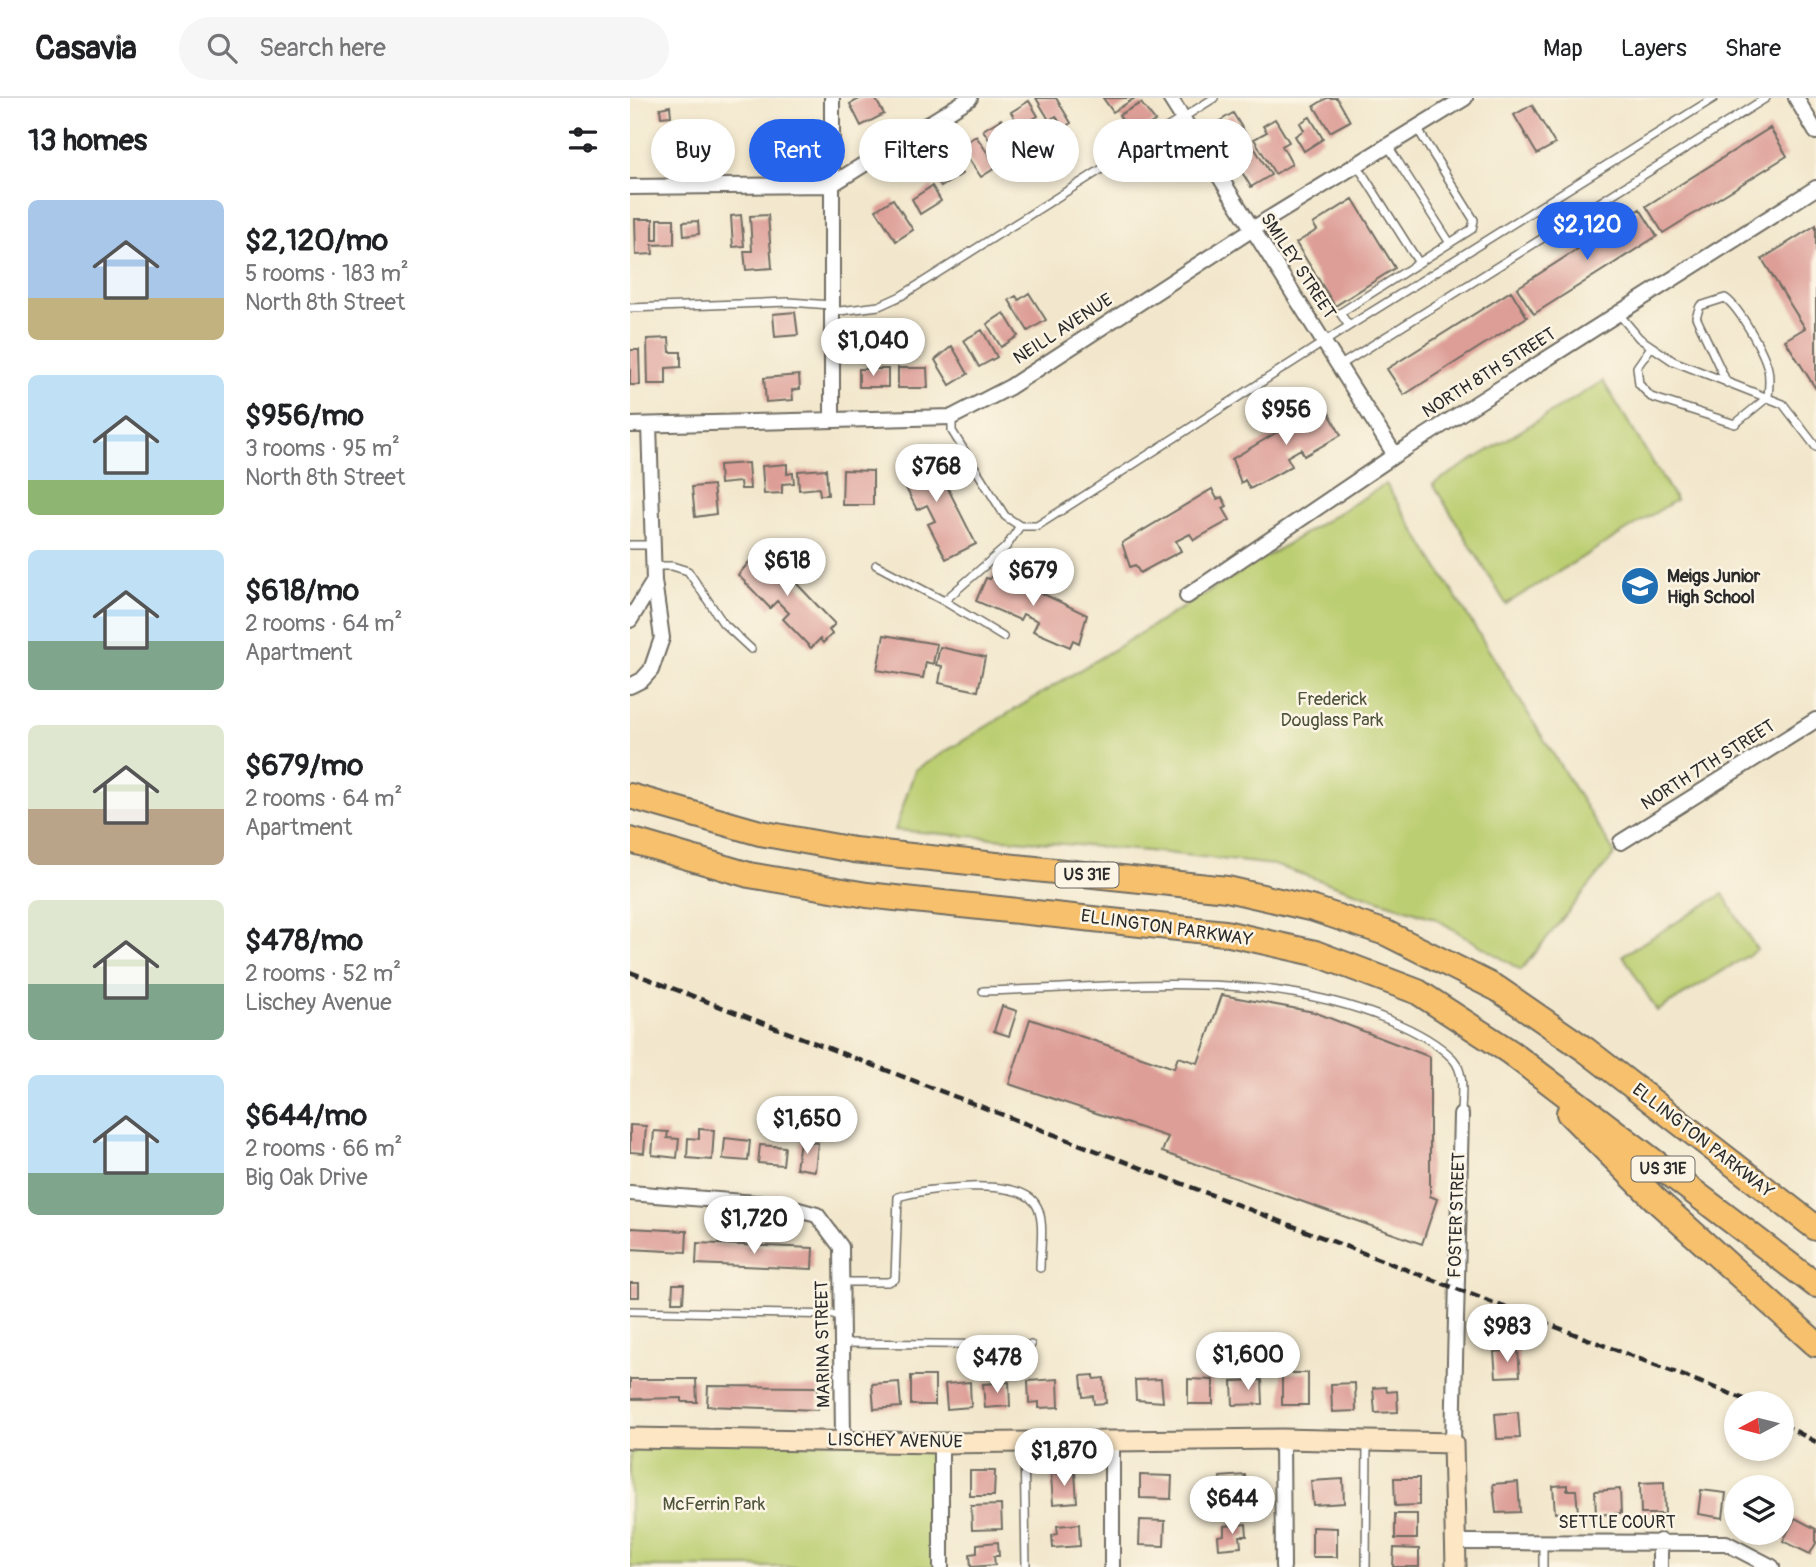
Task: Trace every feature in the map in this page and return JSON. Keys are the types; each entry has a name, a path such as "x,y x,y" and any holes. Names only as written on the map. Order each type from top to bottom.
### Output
{"highway":[{"name":"ELLINGTON PARKWAY","path":"630,796 761,833 854,850 1227,889 1314,908 1386,933 1498,989 1586,1050 1704,1144 1816,1228"},
{"name":"ELLINGTON PARKWAY","path":"630,840 749,875 867,895 1224,933 1315,953 1418,992 1510,1052 1816,1285"},
{"path":"1510,1052 1655,1199 1816,1345"},
{"path":"1704,1144 1816,1209"}],"street":[{"path":"832,98 832,420"},
{"path":"630,187 831,185 970,98"},
{"name":"SMILEY STREET","path":"1170,98 1395,455"},
{"name":"NEILL AVENUE","path":"630,425 952,416 1010,387 1252,230 1465,98"},
{"path":"1796,98 1816,132"},
{"name":"NORTH 8TH STREET","path":"1186,596 1395,455 1816,188"},
{"path":"630,686 642,680 651,670 662,638 654,573 649,425"},
{"path":"630,620 654,573"},
{"name":"NORTH 7TH STREET","path":"1620,842 1816,720"},
{"name":"FOSTER STREET","path":"1456,1567 1454,1443 1461,1115"},
{"name":"MARINA STREET","path":"630,1193 780,1205 817,1214 841,1247 844,1439"},
{"name":"LISCHEY AVENUE","path":"630,1438 844,1439 941,1443 1282,1439 1454,1443"},
{"path":"1282,1439 1283,1567"},
{"path":"941,1443 941,1567"},
{"path":"1112,1443 1112,1567"},
{"path":"1660,1541 1660,1567"},
{"name":"SETTLE COURT","path":"1456,1542 1726,1543 1772,1567"}],"lane":[{"path":"630,307 789,302 831,308 879,306 901,296 1213,98"},
{"path":"952,416 952,431 1005,516 1020,526 1037,526 1323,340 1714,98"},
{"path":"1339,366 1766,98"},
{"path":"1349,326 1340,313 1472,229 1474,220 1418,128"},
{"path":"1388,146 1450,243"},
{"path":"1357,165 1419,263"},
{"path":"1727,383 1696,317 1700,306 1719,298 1729,301 1737,310 1764,357 1768,370 1768,397"},
{"path":"1619,313 1639,338 1673,361 1783,404 1816,447"},
{"path":"1651,346 1637,367 1639,384 1651,397 1735,424 1768,397"},
{"path":"944,601 1006,547 1020,526"},
{"path":"630,545 653,545"},
{"path":"876,565 944,601 1003,637"},
{"path":"654,573 671,566 688,571 723,623 751,649"},
{"path":"984,991 1209,984 1292,993 1367,1010 1415,1031 1454,1059 1462,1079 1461,1115"},
{"path":"841,1282 888,1282 895,1279 898,1197 938,1189 996,1187 1019,1191 1031,1198 1040,1214 1040,1268"},
{"path":"630,1311 842,1315"},
{"path":"842,1343 1031,1345"},
{"path":"1366,1567 1367,1441"},
{"path":"1024,1443 1026,1567"},
{"path":"1543,1567 1544,1541"}],"green space":[{"path":"1603,381 1676,500 1506,604 1433,484"},
{"name":"Frederick Douglass Park","path":"1386,484 1615,854 1521,970 1436,919 1274,865 1147,851 895,830 915,770"},
{"path":"1723,894 1757,950 1657,1011 1623,955"},
{"name":"McFerrin Park","path":"630,1438 941,1443 941,1567 630,1567"}],"building":[{"path":"861,98 875,98 884,114 874,119 859,119 859,122 850,104"},
{"path":"1036,98 1056,98 1069,119 1058,119 1056,116 1048,119"},
{"path":"1103,98 1135,98 1113,112"},
{"path":"1327,98 1337,98 1350,121 1330,132 1314,106"},
{"path":"1029,101 1038,116 1033,119 1015,119 1011,112"},
{"path":"1141,103 1153,119 1121,119 1119,115"},
{"path":"1532,105 1555,144 1537,154 1514,115"},
{"path":"670,106 671,116 661,117 660,108"},
{"path":"1233,113 1237,119 1223,119"},
{"path":"1310,117 1323,139 1304,151 1295,136 1304,130 1300,123"},
{"path":"1275,119 1289,142 1282,146 1292,164 1275,174 1254,139 1267,132 1263,126"},
{"path":"1770,128 1787,156 1663,233 1646,206"},
{"path":"976,136 986,151 986,174 981,177 972,164 972,138"},
{"path":"1253,146 1271,175 1251,187 1248,182 1253,182"},
{"path":"932,186 941,201 920,214 912,199"},
{"path":"893,199 913,230 896,241 876,210"},
{"path":"1353,199 1395,268 1335,306 1296,243 1317,230 1313,224"},
{"path":"1640,209 1657,236 1534,314 1517,288"},
{"path":"741,215 744,246 733,247 731,216"},
{"path":"768,215 772,268 746,270 744,251 752,251 750,216"},
{"path":"635,219 653,219 653,240 658,240 658,219 674,219 674,244 652,245 653,254 636,255"},
{"path":"698,221 699,234 684,236 683,222"},
{"path":"1816,225 1816,389 1785,340 1805,328 1762,259"},
{"path":"1511,291 1527,317 1404,395 1387,369"},
{"path":"1029,293 1046,320 1028,331 1009,300 1016,296 1019,300"},
{"path":"795,312 798,335 775,337 773,314"},
{"path":"1004,313 1018,336 1001,347 987,324"},
{"path":"982,330 997,357 979,367 964,340"},
{"path":"669,338 670,352 681,352 681,367 666,368 666,384 648,384 647,339"},
{"path":"952,346 968,374 950,385 935,360"},
{"path":"630,350 639,350 640,385 630,385"},
{"path":"898,368 927,368 928,388 898,388"},
{"path":"859,369 888,369 888,387 859,387"},
{"path":"799,375 800,389 792,390 793,400 766,402 764,378"},
{"path":"1324,404 1341,435 1304,456 1301,449 1287,457 1292,466 1250,489 1245,480 1241,483 1232,459"},
{"path":"929,451 976,544 946,559 928,524 935,521 927,505 917,510 896,468"},
{"path":"748,463 750,489 741,489 740,482 720,484 719,465"},
{"path":"787,464 787,474 793,473 794,483 782,484 782,493 764,494 762,466"},
{"path":"826,469 828,495 820,495 819,488 799,490 798,471"},
{"path":"843,470 873,471 873,505 842,505"},
{"path":"713,485 716,514 695,517 692,487"},
{"path":"1212,489 1217,499 1222,497 1227,506 1223,508 1230,520 1194,540 1190,534 1176,541 1181,551 1140,573 1135,565 1130,567 1122,543"},
{"path":"762,547 835,624 829,630 832,634 823,643 820,639 811,648 783,619 789,613 777,601 770,608 738,575"},
{"path":"994,570 1087,615 1079,643 1073,640 1070,647 1033,631 1038,621 1023,614 1020,620 976,601 986,578 990,579"},
{"path":"884,635 937,644 933,664 926,662 923,678 877,670"},
{"path":"940,647 985,657 978,691 939,683 942,666 936,665"},
{"path":"1222,995 1314,1012 1430,1057 1430,1196 1437,1199 1422,1244 1162,1152 1168,1137 1009,1084 1030,1019 1174,1068 1178,1057 1198,1063"},
{"path":"1002,1006 1017,1011 1009,1036 994,1031"},
{"path":"630,1125 646,1126 644,1153 630,1152"},
{"path":"699,1129 714,1130 712,1160 687,1158 688,1138 699,1139"},
{"path":"654,1131 668,1132 667,1138 679,1139 677,1158 652,1155"},
{"path":"725,1138 750,1141 748,1161 723,1159"},
{"path":"800,1141 818,1143 815,1171 796,1168"},
{"path":"760,1145 785,1147 783,1165 758,1163"},
{"path":"630,1228 687,1231 686,1252 630,1249"},
{"path":"697,1243 813,1248 812,1269 696,1264"},
{"path":"630,1283 639,1283 639,1297 630,1297"},
{"path":"673,1284 684,1284 683,1302 672,1302"},
{"path":"1518,1350 1520,1376 1496,1377 1494,1352"},
{"path":"1282,1373 1308,1373 1308,1405 1282,1405"},
{"path":"1094,1375 1094,1379 1104,1378 1106,1403 1094,1404 1093,1396 1083,1397 1081,1376"},
{"path":"911,1376 935,1376 935,1405 911,1405"},
{"path":"630,1379 696,1379 697,1402 682,1402 682,1398 630,1399"},
{"path":"1058,1379 1059,1407 1039,1408 1039,1402 1029,1403 1028,1381"},
{"path":"1161,1379 1163,1402 1136,1400 1135,1380"},
{"path":"1188,1379 1213,1380 1213,1404 1188,1404"},
{"path":"1262,1380 1263,1404 1233,1405 1232,1381"},
{"path":"899,1382 901,1407 874,1409 872,1384"},
{"path":"970,1382 971,1407 947,1409 945,1384"},
{"path":"1009,1382 1010,1406 985,1408 983,1384"},
{"path":"1355,1383 1356,1411 1332,1412 1331,1384"},
{"path":"708,1386 818,1387 818,1410 707,1406"},
{"path":"1386,1387 1387,1392 1397,1391 1398,1412 1375,1413 1373,1388"},
{"path":"1518,1412 1520,1438 1497,1439 1495,1414"},
{"path":"970,1471 995,1471 994,1496 970,1496"},
{"path":"1075,1472 1077,1502 1053,1504 1051,1474"},
{"path":"1140,1475 1172,1476 1171,1499 1140,1498"},
{"path":"1245,1475 1247,1502 1223,1504 1220,1477"},
{"path":"1394,1478 1419,1478 1419,1505 1395,1506"},
{"path":"1343,1479 1344,1503 1313,1505 1311,1481"},
{"path":"1518,1482 1520,1512 1496,1513 1493,1484"},
{"path":"1664,1482 1665,1514 1641,1514 1640,1483"},
{"path":"1567,1485 1567,1490 1576,1490 1578,1512 1555,1513 1553,1486"},
{"path":"1620,1489 1621,1513 1596,1515 1595,1491"},
{"path":"1701,1490 1724,1493 1723,1518 1698,1514"},
{"path":"1001,1505 1002,1529 972,1530 971,1506"},
{"path":"1395,1514 1417,1514 1417,1539 1395,1539"},
{"path":"1795,1518 1816,1529 1816,1543 1810,1554 1791,1545 1794,1545"},
{"path":"1140,1520 1165,1521 1164,1546 1139,1545"},
{"path":"1079,1524 1080,1546 1053,1548 1052,1535 1058,1534 1057,1526"},
{"path":"1246,1524 1247,1536 1240,1536 1241,1547 1219,1549 1218,1536 1224,1535 1224,1526"},
{"path":"1312,1527 1337,1528 1337,1557 1312,1557"},
{"path":"998,1542 999,1556 994,1556 995,1565 971,1567 970,1554 977,1553 977,1544"},
{"path":"1394,1548 1419,1549 1419,1567 1393,1567"}],"railway":[{"path":"630,972 1724,1391"},
{"path":"1794,1430 1816,1442"}],"place":[{"name":"Meigs Junior High School","path":"1640,586"}]}
